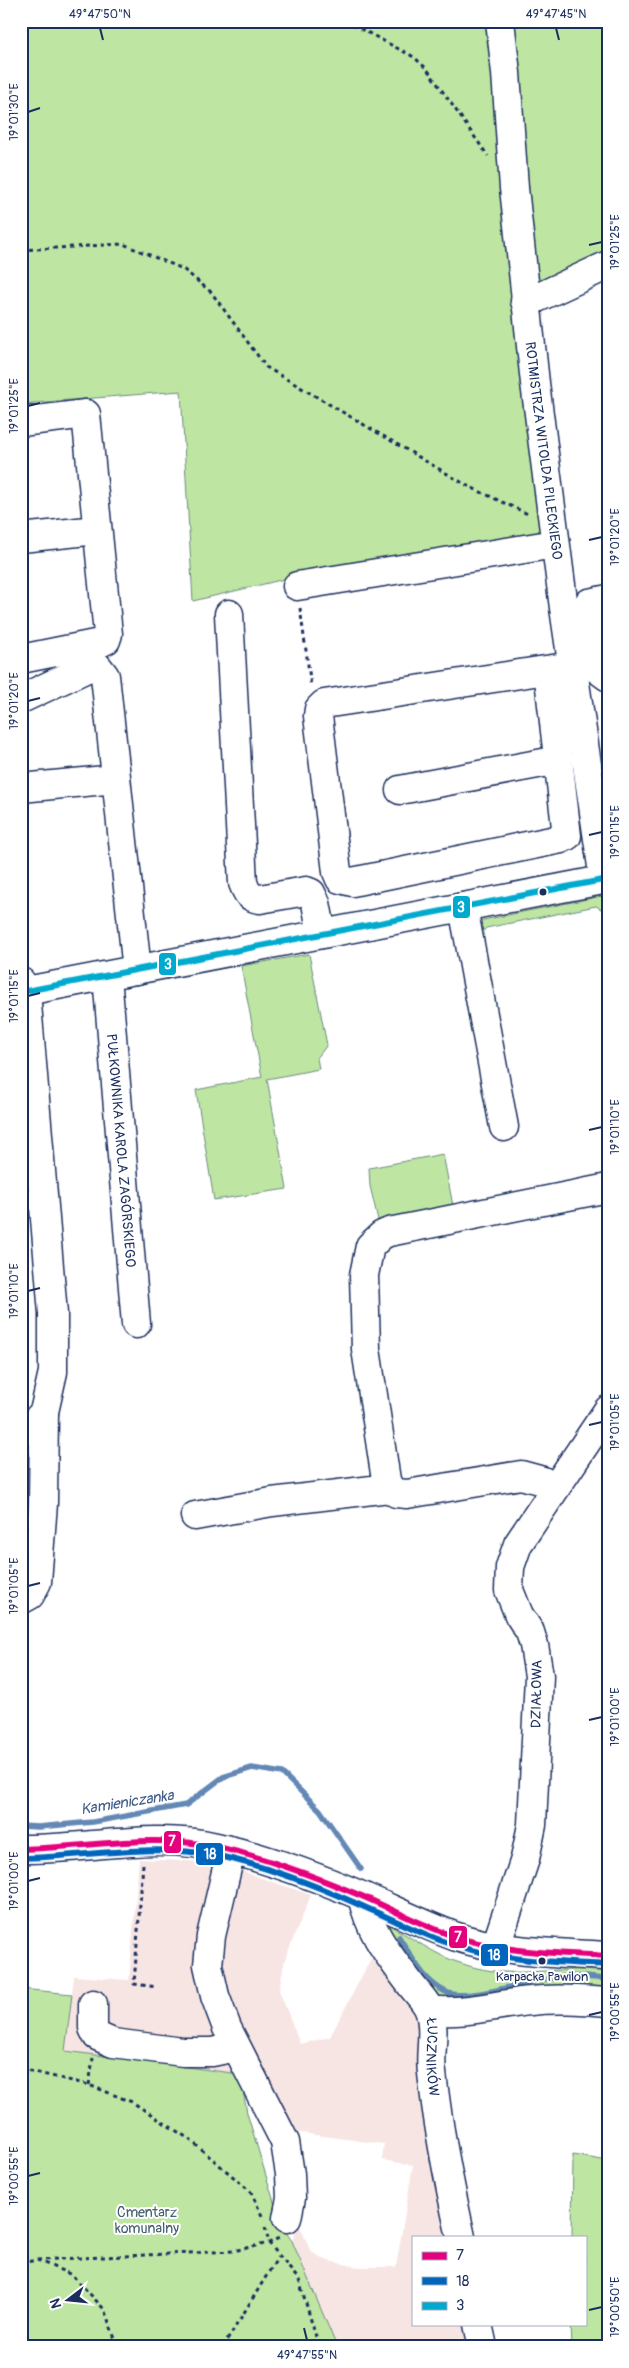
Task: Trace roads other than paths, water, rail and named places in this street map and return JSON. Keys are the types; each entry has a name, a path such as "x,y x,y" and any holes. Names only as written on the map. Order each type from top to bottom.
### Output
{"street":[{"name":"ROTMISTRZA WITOLDA PILECKIEGO","path":"500,21 525,301 554,535 560,668 600,808 606,880"},
{"path":"525,301 537,298 608,265"},
{"path":"21,422 86,414 108,634 106,640 100,643 21,658"},
{"path":"21,538 97,530"},
{"path":"297,586 554,535"},
{"path":"608,599 589,603 597,670 608,677"},
{"path":"229,614 243,883 247,893 253,898 260,899 306,891 311,893 316,903 322,934"},
{"path":"21,699 91,666 102,671 105,676 138,970"},
{"path":"560,668 559,760 567,836 561,839 362,880 344,882 340,879 319,709 330,702 560,668"},
{"path":"400,790 559,760"},
{"path":"21,788 116,779"},
{"path":"21,1600 30,1595 37,1582 43,1503 44,1412 53,1372 53,1314 27,1004 22,989 107,976 606,880"},
{"path":"463,907 504,1128"},
{"name":"PUŁKOWNIKA KAROLA ZAGÓRSKIEGO","path":"107,976 136,1324"},
{"path":"554,1488 543,1481 522,1475 406,1494 396,1492 390,1488 386,1480 366,1349 364,1276 370,1246 382,1235 389,1232 608,1188"},
{"name":"DZIAŁOWA","path":"496,1946 530,1869 532,1825 538,1660 530,1632 513,1601 509,1578 513,1556 518,1544 554,1488 608,1410"},
{"path":"21,1432 32,1425 44,1412"},
{"path":"195,1516 272,1502 390,1488"},
{"path":"21,1849 146,1842 199,1844 231,1851 295,1871 362,1896 455,1936 496,1946 541,1952 608,1956"},
{"path":"231,1851 211,1936 208,1964 218,2005 236,2047 285,2142 290,2174 291,2198 288,2218"},
{"name":"ŁUCZNIKÓW","path":"362,1896 367,1918 378,1941 430,2010 434,2028 431,2070 447,2174 461,2236"},
{"path":"430,2010 457,2011 541,2000 571,1999 608,2002"},
{"path":"93,2004 93,2028 97,2036 113,2043 201,2053 236,2047"},
{"path":"478,2326 483,2347"}],"waterway":[{"name":"Kamieniczanka","path":"21,1826 38,1827 93,1822 186,1805 223,1777 252,1768 282,1773 320,1810 361,1869"},
{"name":"Kamieniczanka","path":"399,1937 424,1975 438,1987 456,1995 484,1993 558,1977 577,1976 608,1979"}],"place":[{"name":"Karpacka Pawilon","path":"542,1961"}],"park label":[{"name":"Cmentarz komunalny","path":"147,2220"}]}
